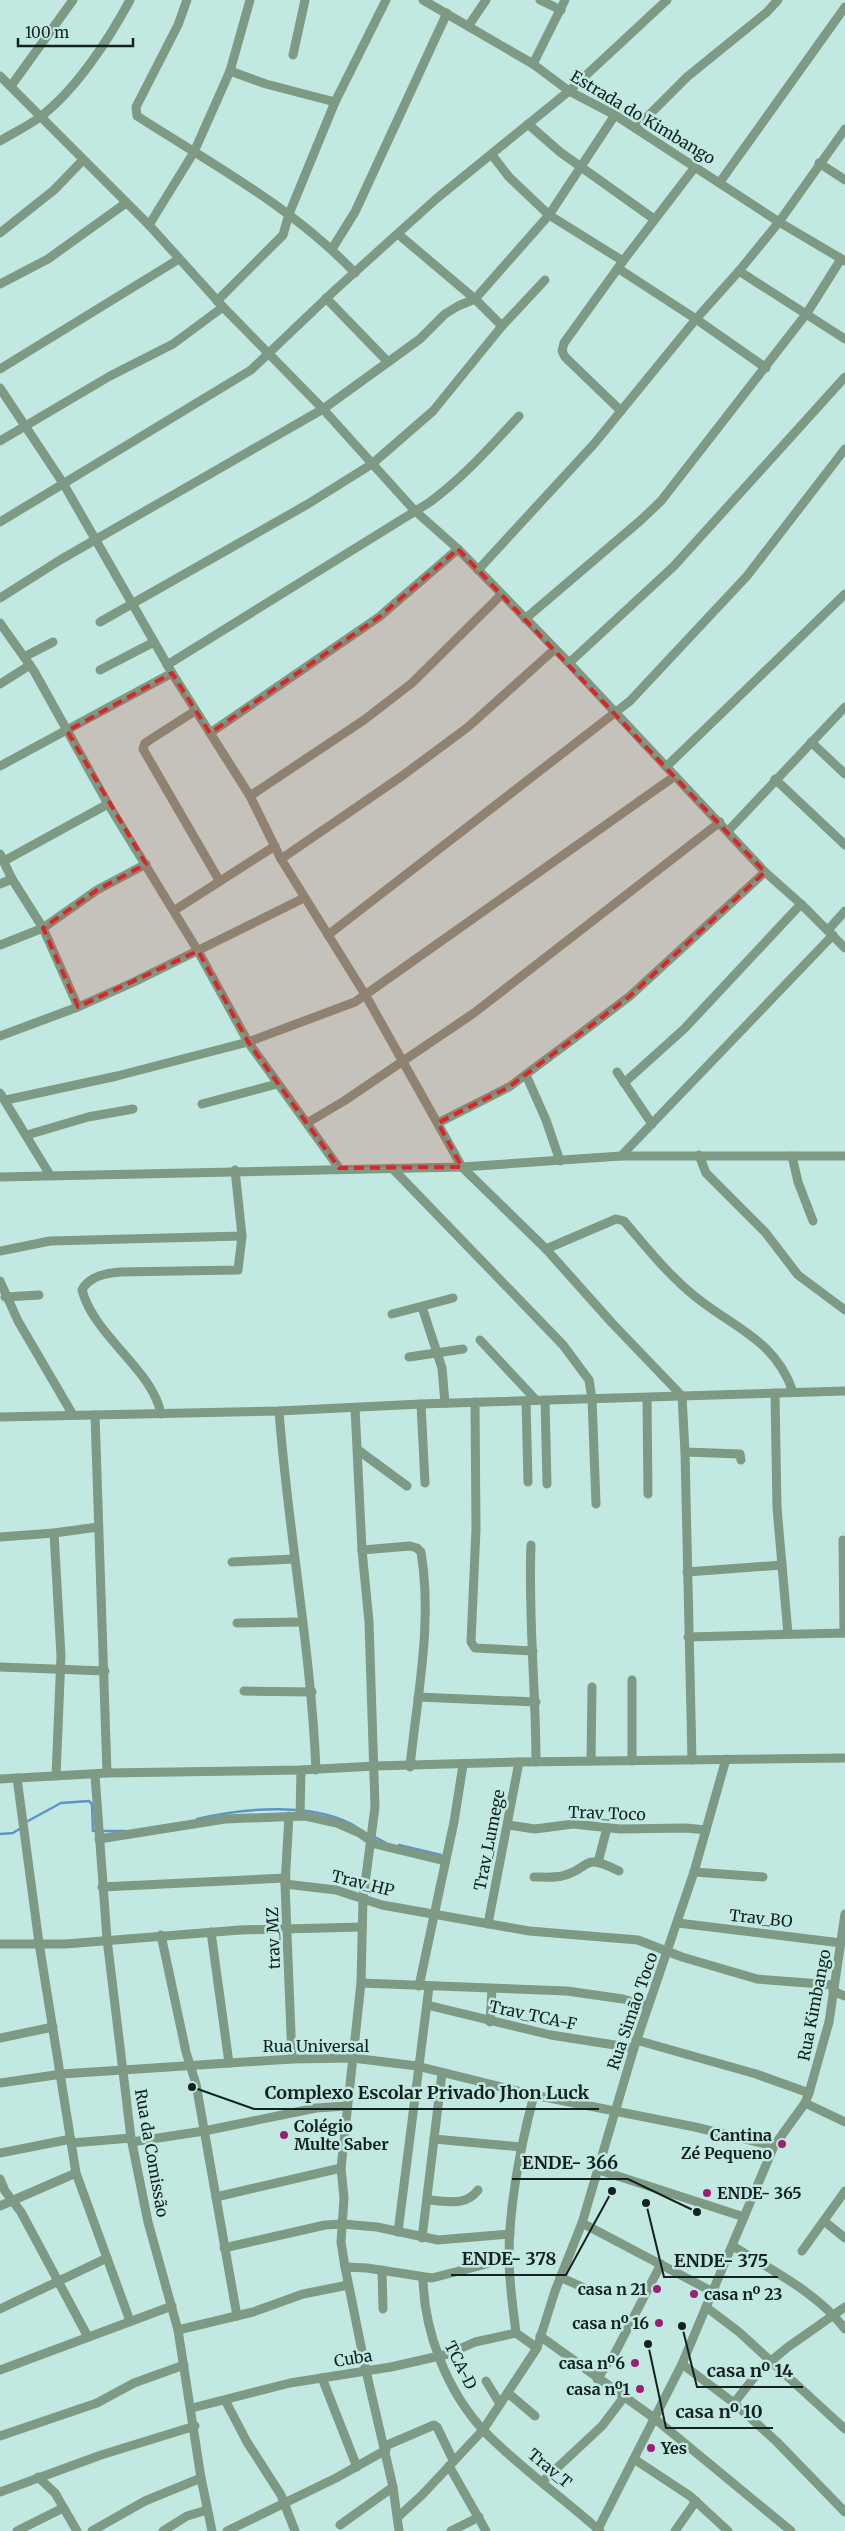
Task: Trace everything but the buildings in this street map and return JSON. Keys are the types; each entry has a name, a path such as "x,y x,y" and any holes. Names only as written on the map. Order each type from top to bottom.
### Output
{"street":[{"path":"10,86 74,0"},
{"path":"0,141 41,117 89,64 130,0"},
{"path":"187,0 136,112 137,116 289,214 332,249 355,273"},
{"path":"149,225 194,152 230,71 250,0"},
{"path":"293,55 305,0"},
{"path":"0,441 110,376 173,344 220,304 283,235 289,214 335,102 386,0"},
{"name":"Estrada do Kimbango","path":"424,0 533,64 569,91 616,115 779,222 843,260"},
{"path":"469,25 486,0"},
{"path":"540,0 561,10"},
{"path":"533,64 565,0"},
{"path":"0,522 233,383 270,354 284,337 436,199 569,91 667,0"},
{"path":"636,128 687,77 767,12 778,0"},
{"path":"720,182 845,7"},
{"path":"332,249 363,197 447,13"},
{"path":"230,71 266,84 335,102"},
{"path":"0,76 149,225 220,304 323,409 414,510 458,549 667,766 765,872 801,904 845,948"},
{"path":"0,598 96,540 323,409 420,339 445,314 475,299 549,215 616,115"},
{"path":"528,124 582,168 654,219"},
{"path":"478,570 594,444 696,319 739,271 779,222 819,163 845,129"},
{"path":"492,155 509,177 549,215 766,368"},
{"path":"0,233 54,190 83,160"},
{"path":"819,163 845,180"},
{"path":"621,411 565,357 562,351 564,343 695,166"},
{"path":"0,284 48,259 126,203"},
{"path":"398,234 475,299 502,326"},
{"path":"0,369 179,259"},
{"path":"525,619 661,501 808,313 843,260"},
{"path":"739,271 808,313 845,339"},
{"path":"100,622 308,504 372,464 433,411 502,326 545,280"},
{"path":"326,298 388,362"},
{"path":"569,664 674,566 845,377"},
{"path":"0,388 63,483 195,711 250,796 281,859 366,996 462,1167 546,1249 612,1323 682,1396 692,1760"},
{"path":"0,766 67,731 170,669 451,486 519,416"},
{"path":"328,936 616,713 656,675 746,576 845,449"},
{"path":"210,733 379,617 458,549"},
{"path":"667,766 845,594"},
{"path":"250,796 364,720 412,683 502,595"},
{"path":"0,623 30,665 108,804 175,910 248,1042 339,1168"},
{"path":"24,657 53,642"},
{"path":"100,670 154,642"},
{"path":"281,859 402,776 468,727 555,649"},
{"path":"0,684 30,665"},
{"path":"728,832 775,779 844,710"},
{"path":"195,711 145,742 143,750 219,880"},
{"path":"811,742 845,774"},
{"path":"50,1175 3,1096 117,1076 248,1042 327,1014 366,996 675,776"},
{"path":"775,779 845,845"},
{"path":"78,1007 43,928 2,858 108,804"},
{"path":"307,1123 402,1063 474,1013 720,822"},
{"path":"175,910 219,880 275,846"},
{"path":"0,946 43,928 97,890 146,864"},
{"path":"438,1123 509,1087 630,996 765,872"},
{"path":"0,884 12,878"},
{"path":"0,1036 78,1007 198,951 304,898"},
{"path":"624,1083 684,1029 801,904"},
{"path":"620,1156 830,933 845,911"},
{"path":"617,1072 652,1124"},
{"path":"526,1075 546,1120 560,1160"},
{"path":"202,1104 277,1084"},
{"path":"27,1135 88,1118 133,1109"},
{"path":"699,1155 706,1173 765,1232 794,1270 845,1310"},
{"path":"0,1177 235,1170 462,1167 620,1156 845,1156"},
{"path":"792,1156 798,1182 812,1220"},
{"path":"392,1168 574,1357 589,1380 592,1399 596,1504"},
{"path":"161,1414 156,1397 105,1332 90,1308 82,1290 101,1274 238,1270 242,1236 235,1170"},
{"path":"546,1249 616,1220 624,1220 656,1259 691,1293 767,1348 780,1364 793,1392"},
{"path":"0,1251 50,1241 242,1236"},
{"path":"0,1281 6,1297 73,1415"},
{"path":"6,1297 39,1295"},
{"path":"392,1314 453,1298"},
{"path":"422,1307 442,1368 445,1403"},
{"path":"480,1340 540,1400 547,1484"},
{"path":"409,1357 463,1349"},
{"path":"0,1416 279,1411 445,1403 845,1391"},
{"path":"775,1393 777,1508 788,1634"},
{"path":"646,1398 648,1494"},
{"path":"526,1401 528,1482"},
{"path":"475,1402 476,1529 471,1642 475,1648 533,1651"},
{"path":"421,1404 425,1483"},
{"path":"355,1408 362,1550 369,1622 375,1807 372,1842 363,1899 361,1983 341,2168 344,2198 341,2242 366,2371 393,2487 399,2531"},
{"path":"279,1411 293,1559 312,1692 316,1770"},
{"path":"95,1415 107,1773"},
{"path":"358,1450 406,1486"},
{"path":"685,1452 740,1454 741,1460"},
{"path":"0,1537 54,1533 98,1527"},
{"path":"54,1533 61,1641 56,1776"},
{"path":"688,1637 844,1633 843,1540"},
{"path":"530,1545 530,1587 536,1702 536,1762"},
{"path":"362,1550 410,1546 417,1548 421,1552 424,1630 410,1766"},
{"path":"232,1562 293,1559"},
{"path":"687,1572 782,1565"},
{"path":"237,1623 302,1622"},
{"path":"0,1667 105,1671"},
{"path":"632,1680 632,1761"},
{"path":"591,1761 592,1687"},
{"path":"244,1691 312,1692"},
{"path":"418,1697 536,1702"},
{"path":"0,1779 107,1773 316,1770 375,1766 519,1762 845,1758"},
{"name":"Rua Simão Toco","path":"398,2517 422,2495 483,2430 537,2348 560,2278 582,2223 635,2044 694,1872 726,1759"},
{"name":"Trav_Lumege","path":"488,1924 519,1762"},
{"path":"398,2232 403,2202 417,2066 422,2048 427,2005 424,1987 434,1914 463,1765"},
{"path":"300,1816 301,1770"},
{"name":"Rua da Comissão","path":"95,1775 107,1939 132,2140 148,2222 178,2330 195,2426 201,2478 212,2531"},
{"path":"17,1778 39,1943 62,2074 76,2173 130,2321"},
{"path":"99,1839 225,1819 289,1816 318,1817 337,1823 372,1842 445,1861"},
{"name":"trav_MZ","path":"289,1816 286,1881 292,2059"},
{"name":"Trav_Toco","path":"508,1825 535,1829 573,1824 607,1828 706,1830"},
{"path":"598,1862 607,1828"},
{"path":"534,1877 562,1876 585,1863 598,1862 619,1871"},
{"path":"694,1872 763,1877"},
{"name":"Trav_HP","path":"102,1887 286,1881 336,1890 363,1899 488,1924 549,1934 638,1940 668,1952 757,1979 834,1988 845,1996"},
{"name":"Rua Kimbango","path":"598,2530 682,2364 774,2146 805,2104 810,2093 829,2022 845,1914"},
{"name":"Trav_BO","path":"678,1923 841,1943"},
{"path":"0,1944 64,1944 161,1935 362,1926"},
{"path":"211,1932 229,2063"},
{"path":"161,1935 186,2052 192,2066 237,2316"},
{"path":"361,1983 492,1990 583,1992 648,2006"},
{"path":"490,2022 492,1990"},
{"name":"Trav_TCA-F","path":"427,2005 490,2022 570,2039 635,2044 756,2074 810,2093"},
{"path":"0,2038 53,2027"},
{"name":"Rua Universal","path":"0,2083 62,2074 292,2059 353,2058 417,2066 534,2095 695,2127 774,2146"},
{"path":"422,2238 442,2073"},
{"path":"534,2095 521,2147 510,2234 509,2258 516,2333 537,2348"},
{"path":"805,2104 845,2122"},
{"path":"0,2152 72,2141 132,2140 204,2131 316,2108 347,2106"},
{"path":"434,2139 521,2147"},
{"path":"216,2197 341,2168"},
{"path":"599,2170 744,2218"},
{"path":"0,2206 76,2173"},
{"path":"0,2179 5,2191 13,2200 58,2280 88,2337"},
{"path":"428,2200 462,2202 469,2200 478,2190"},
{"path":"802,2251 845,2191"},
{"path":"824,2221 845,2238"},
{"path":"582,2223 713,2292"},
{"path":"224,2248 325,2225 343,2224 377,2227 422,2238 453,2240 510,2234"},
{"path":"733,2246 812,2296 834,2314 845,2329"},
{"path":"0,2309 107,2258"},
{"path":"345,2267 382,2270 423,2278 445,2275 509,2258"},
{"path":"597,2379 615,2353 661,2264"},
{"path":"382,2270 383,2309"},
{"name":"TCA-D","path":"423,2278 426,2315 437,2356 465,2405 483,2430"},
{"path":"560,2278 591,2291"},
{"path":"178,2330 237,2316 303,2294 348,2285"},
{"path":"0,2370 172,2306"},
{"path":"706,2307 739,2332 823,2406 845,2429"},
{"path":"734,2403 760,2370 788,2347 805,2337 845,2307"},
{"name":"Cuba","path":"192,2408 322,2378 437,2356 483,2340 516,2333"},
{"path":"540,2336 597,2379 654,2418 791,2531"},
{"path":"682,2364 734,2403 776,2441 845,2512"},
{"path":"0,2436 98,2403 134,2383 184,2365"},
{"path":"322,2378 357,2467"},
{"path":"486,2381 500,2404"},
{"path":"508,2393 536,2416"},
{"path":"542,2482 602,2426 624,2397"},
{"path":"225,2400 246,2442 270,2476 295,2531"},
{"path":"227,2531 284,2505 357,2467 385,2448 434,2425 437,2427 451,2463 486,2531"},
{"path":"0,2492 38,2477 195,2426"},
{"name":"Trav_T","path":"483,2430 598,2530"},
{"path":"634,2458 696,2501 728,2531"},
{"path":"38,2477 54,2493 77,2531"},
{"path":"92,2531 145,2501 201,2478"},
{"path":"340,2525 393,2487"},
{"path":"675,2531 696,2501"},
{"path":"17,2531 63,2508"},
{"path":"163,2531 187,2516 208,2510"},
{"path":"451,2531 479,2517"}],"highlighted area":[{"path":"458,549 765,872 630,996 509,1087 438,1123 462,1167 339,1168 248,1042 198,951 78,1007 43,928 97,890 146,864 67,731 172,673 210,733 379,617"}],"waterway":[{"path":"26,1822 61,1803 89,1801 92,1804 93,1831 125,1831"},
{"path":"197,1819 257,1810 301,1810 341,1819 358,1828"},
{"path":"0,1834 13,1833 21,1828"},
{"path":"373,1836 386,1843"},
{"path":"399,1845 441,1855"}],"place":[{"name":"Complexo Escolar Privado Jhon Luck","path":"192,2087"},
{"name":"Colégio Multe Saber","path":"284,2135"},
{"name":"Cantina Zé Pequeno","path":"782,2144"},
{"name":"ENDE- 378","path":"612,2191"},
{"name":"ENDE- 365","path":"707,2193"},
{"name":"ENDE- 375","path":"646,2203"},
{"name":"ENDE- 366","path":"697,2212"},
{"name":"casa n 21","path":"657,2289"},
{"name":"casa nº 23","path":"694,2294"},
{"name":"casa nº 16","path":"659,2323"},
{"name":"casa nº 14","path":"682,2326"},
{"name":"casa nº 10","path":"648,2344"},
{"name":"casa nº6","path":"635,2363"},
{"name":"casa nº1","path":"640,2389"},
{"name":"Yes","path":"651,2448"}]}
